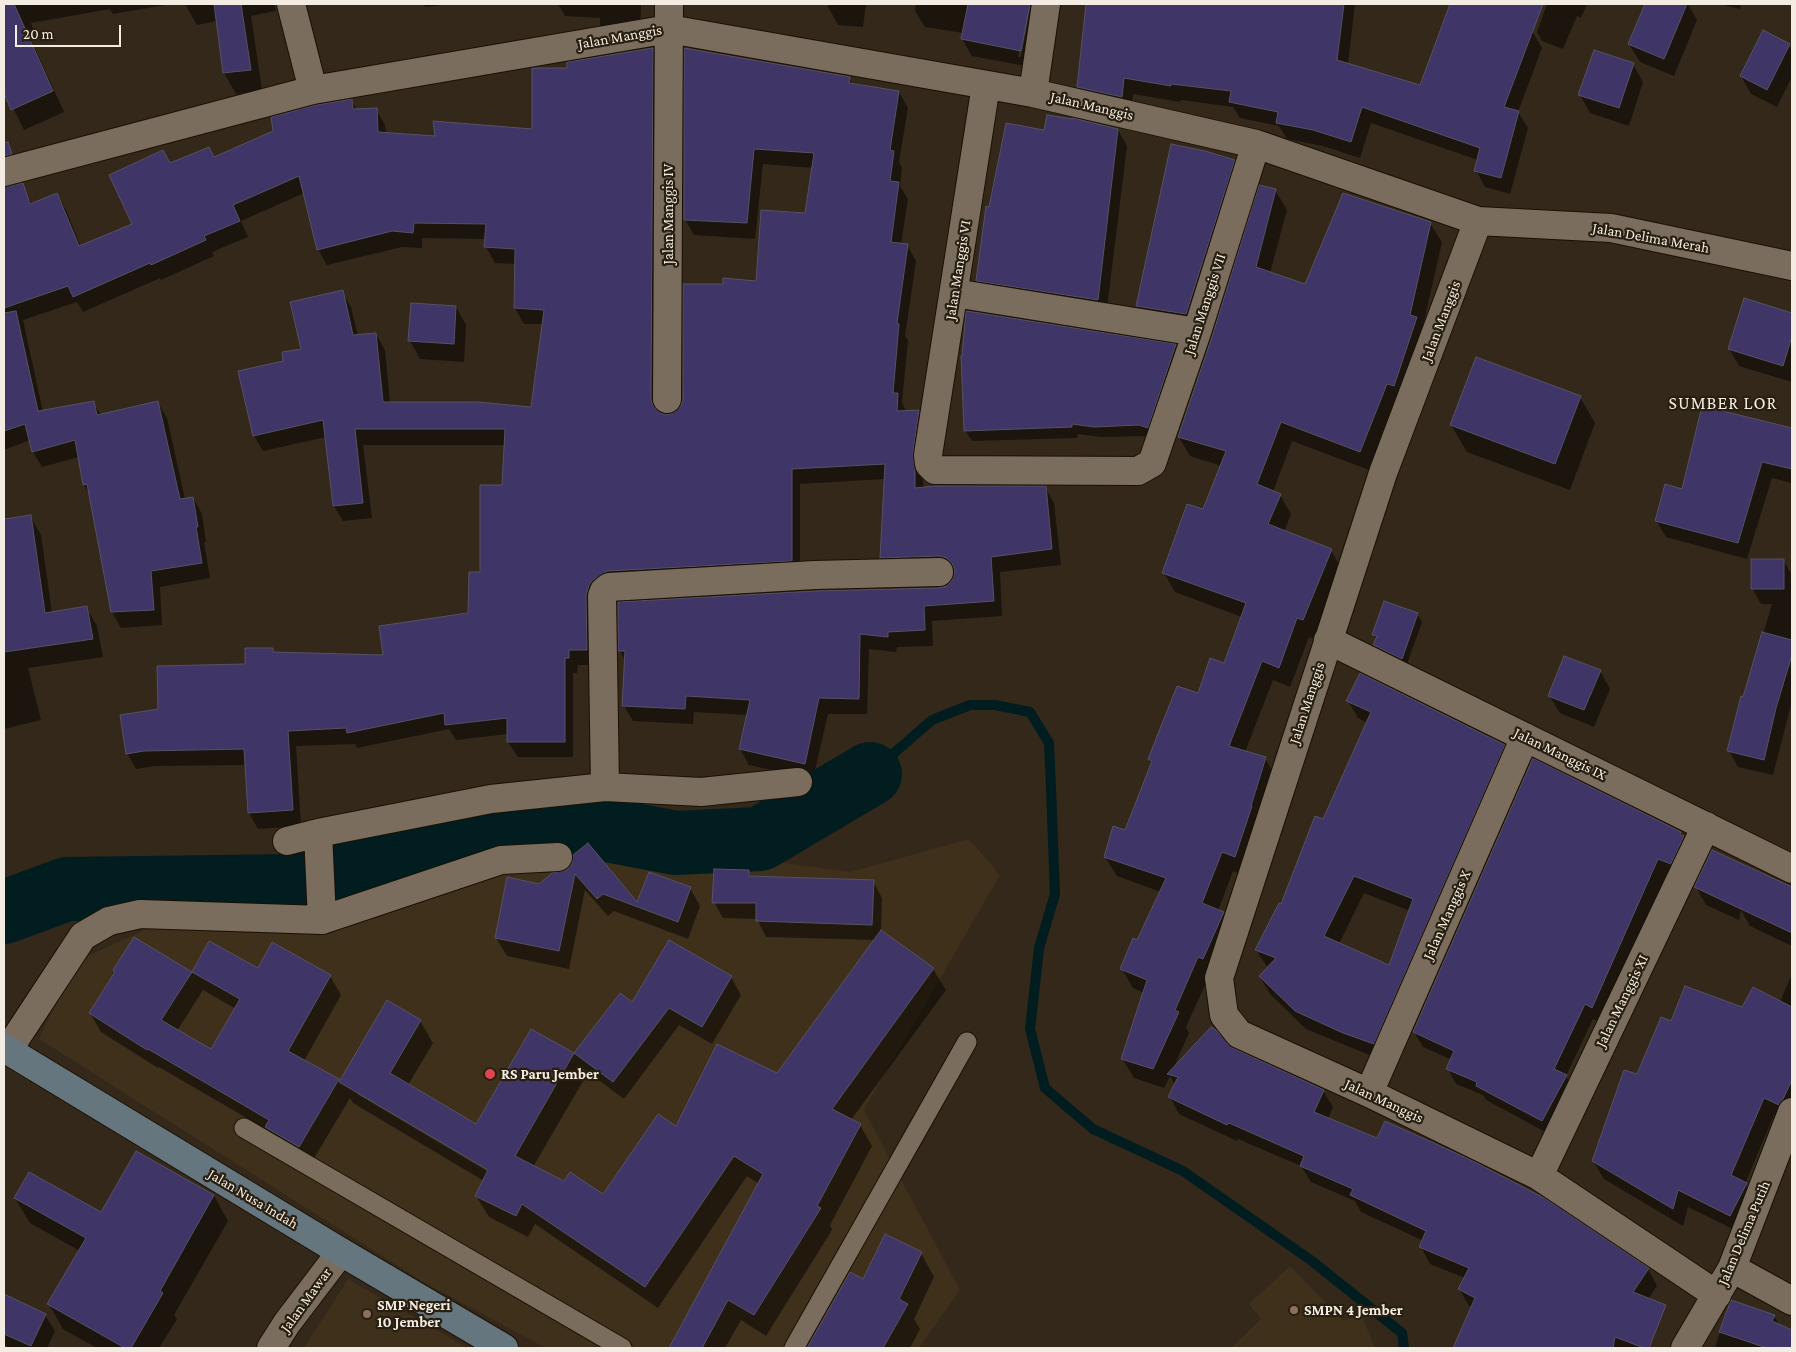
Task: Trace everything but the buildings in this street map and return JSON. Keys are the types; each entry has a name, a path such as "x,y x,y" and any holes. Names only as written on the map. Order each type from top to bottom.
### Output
{"main road":[{"name":"Jalan Nusa Indah","path":"6,1049 341,1252 504,1348"}],"street":[{"path":"291,4 313,90"},
{"path":"1033,93 1046,4"},
{"name":"Jalan Manggis","path":"4,172 313,90 669,16 986,85 1033,93 1256,144 1478,221 1383,473 1219,978 1224,1015 1239,1034 1369,1093 1539,1176 1718,1296"},
{"name":"Jalan Manggis IV","path":"667,399 669,16"},
{"name":"Jalan Manggis VI","path":"986,85 928,455 929,464 935,470 1138,472 1152,463"},
{"name":"Jalan Manggis VII","path":"1152,463 1197,332 1256,144"},
{"name":"Jalan Delima Merah","path":"1478,221 1611,228 1792,266"},
{"path":"954,293 1197,332"},
{"path":"605,787 602,596 604,590 610,587 815,575 938,572"},
{"name":"Jalan Manggis IX","path":"1328,640 1792,869"},
{"name":"Jalan Manggis X","path":"1369,1093 1525,737"},
{"path":"287,841 319,838 491,799 605,787 701,792 798,782"},
{"name":"Jalan Manggis XI","path":"1539,1176 1706,826"},
{"path":"319,838 321,912"},
{"path":"6,1049 83,936 109,921 140,914 321,912 501,860 558,857"},
{"name":"Jalan Delima Putih","path":"1685,1348 1718,1296 1732,1268 1792,1112"},
{"name":"Jalan Mawar","path":"271,1348 287,1323 341,1252"},
{"path":"1732,1268 1792,1301"}],"lane":[{"path":"794,1348 967,1042"},
{"path":"244,1128 622,1348"}],"shaded area":[{"name":"RS Paru Jember","path":"969,839 1000,875 864,1110 960,1290 919,1348 546,1348 425,1283 39,1039 75,962 181,913 329,888 472,849 593,846 765,860 850,872"},
{"name":"SMPN 4 Jember","path":"1290,1266 1343,1320 1362,1316 1375,1348 1231,1348 1261,1319 1249,1304"},
{"name":"SMP Negeri 10 Jember","path":"348,1279 468,1348 304,1348"}],"waterway":[{"path":"870,774 932,720 970,705 995,705 1030,712 1049,743 1051,788 1055,894 1039,948 1030,1029 1045,1088 1093,1129 1183,1171 1312,1261 1402,1333 1404,1348"},
{"path":"4,912 67,889 293,886 359,860 494,830 591,827 676,843 760,839 870,774"}],"place":[{"name":"RS Paru Jember","path":"490,1074"},
{"name":"SMPN 4 Jember","path":"1294,1310"},
{"name":"SMP Negeri 10 Jember","path":"367,1314"}],"district":[{"name":"SUMBER LOR","path":"1723,403"}]}
